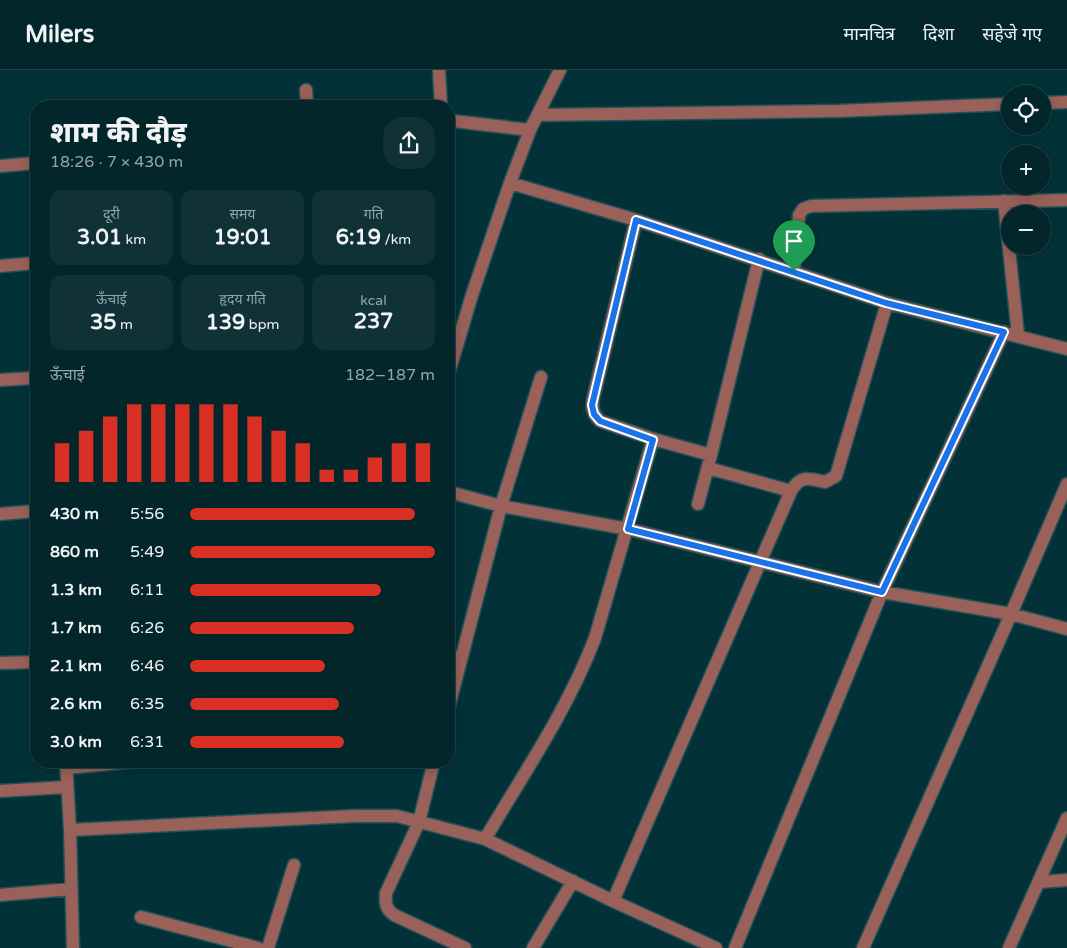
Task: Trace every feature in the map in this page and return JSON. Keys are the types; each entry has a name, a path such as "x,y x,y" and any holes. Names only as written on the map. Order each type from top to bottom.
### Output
{"street":[{"path":"439,70 442,100"},
{"path":"455,352 510,183 530,130 560,70"},
{"path":"306,90 307,100"},
{"path":"1051,103 1067,102"},
{"path":"538,115 837,111 1001,104"},
{"path":"455,121 530,130"},
{"path":"0,166 30,164"},
{"path":"510,183 759,259 886,303 1067,349"},
{"path":"794,271 799,215 803,209 811,206 1067,200"},
{"path":"1004,201 1018,336"},
{"path":"636,220 592,405 594,414 600,421 653,440 711,456"},
{"path":"698,504 759,259"},
{"path":"0,266 30,264"},
{"path":"613,901 762,562 791,491 802,479 810,478 825,482 836,476 886,303"},
{"path":"734,948 882,592 1004,332"},
{"path":"0,380 30,378"},
{"path":"455,658 541,378"},
{"path":"485,839 555,722 584,668 628,529 653,440"},
{"path":"708,468 791,491"},
{"path":"863,948 1067,484"},
{"path":"455,494 501,506 628,529 882,592 1011,614 1067,629"},
{"path":"0,514 30,512"},
{"path":"0,663 30,662"},
{"path":"66,768 73,948"},
{"path":"432,768 419,822 386,894 385,903 388,910 394,915 465,948"},
{"path":"0,791 67,787"},
{"path":"70,830 375,815 397,816 485,839 716,948"},
{"path":"1009,948 1067,818"},
{"path":"268,948 294,865"},
{"path":"1039,882 1067,880"},
{"path":"533,948 573,881"},
{"path":"0,894 71,889"},
{"path":"141,917 258,948"}],"route":[{"path":"636,220 794,271 886,303 1004,332 882,592 628,529 653,440 600,421 594,414 592,405 594,395 636,220"}]}
